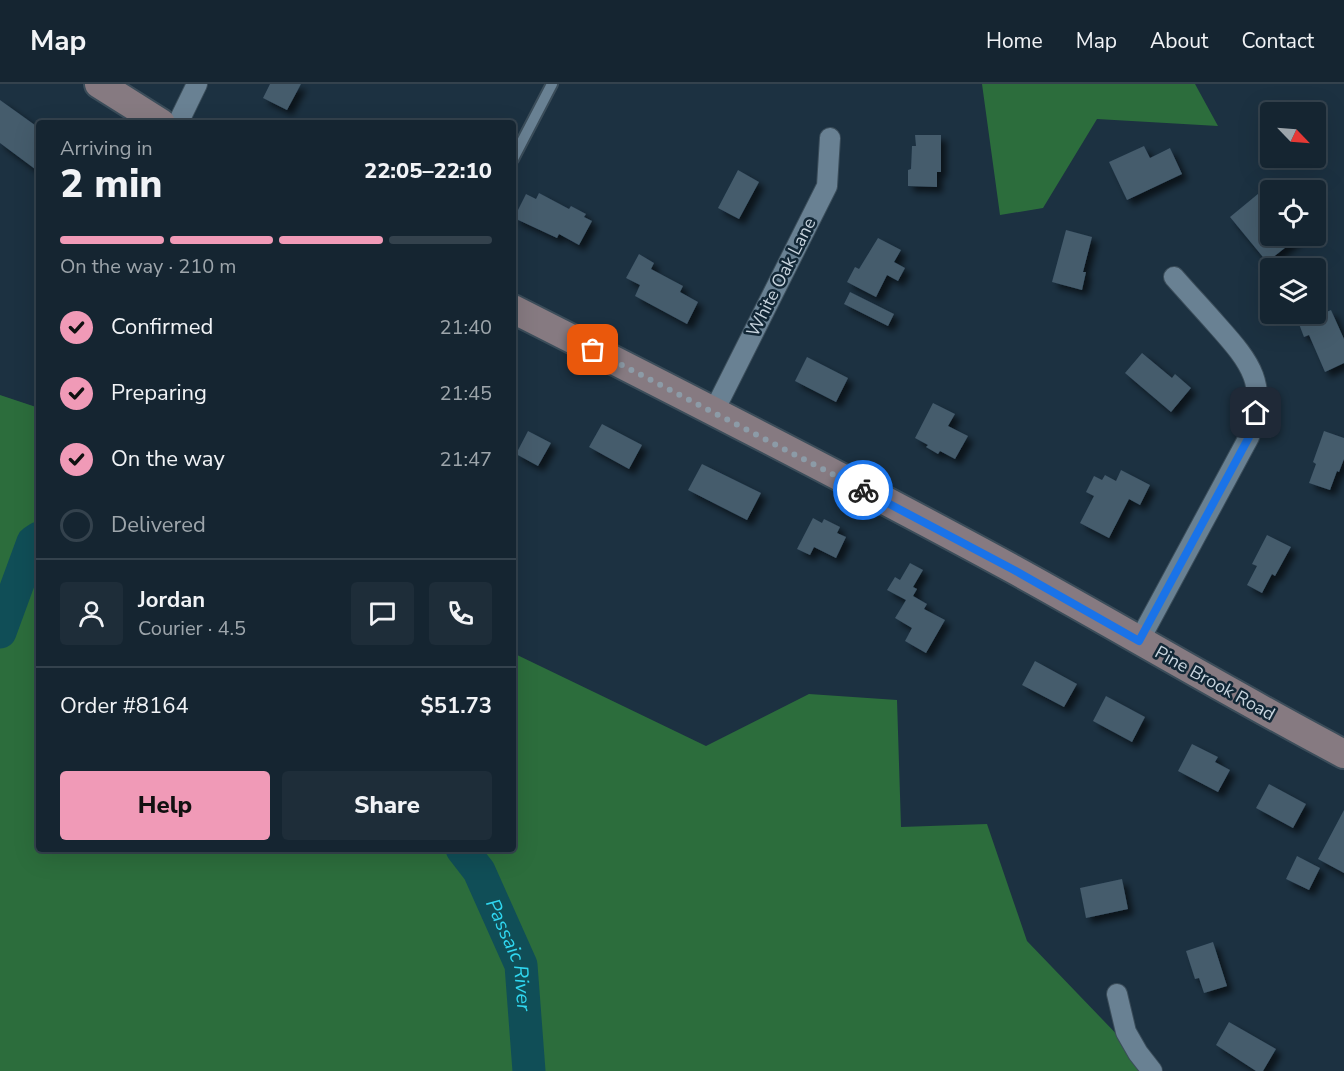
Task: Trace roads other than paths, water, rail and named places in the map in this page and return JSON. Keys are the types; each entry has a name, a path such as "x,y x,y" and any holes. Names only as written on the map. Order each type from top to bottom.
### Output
{"street":[{"path":"99,84 156,120"},
{"path":"179,120 197,84"},
{"name":"White Oak Lane","path":"714,411 827,186 830,138"},
{"path":"1139,641 1249,437 1256,413 1257,388 1243,354 1174,277"},
{"name":"Pine Brook Road","path":"516,311 714,411 1014,570 1344,754"},
{"path":"1117,994 1126,1032 1152,1071"}],"lane":[{"path":"516,153 552,84"}],"waterway":[{"name":"Passaic River","path":"0,632 33,542 36,540"},
{"name":"Passaic River","path":"464,852 479,871 521,965 529,1071"}]}
